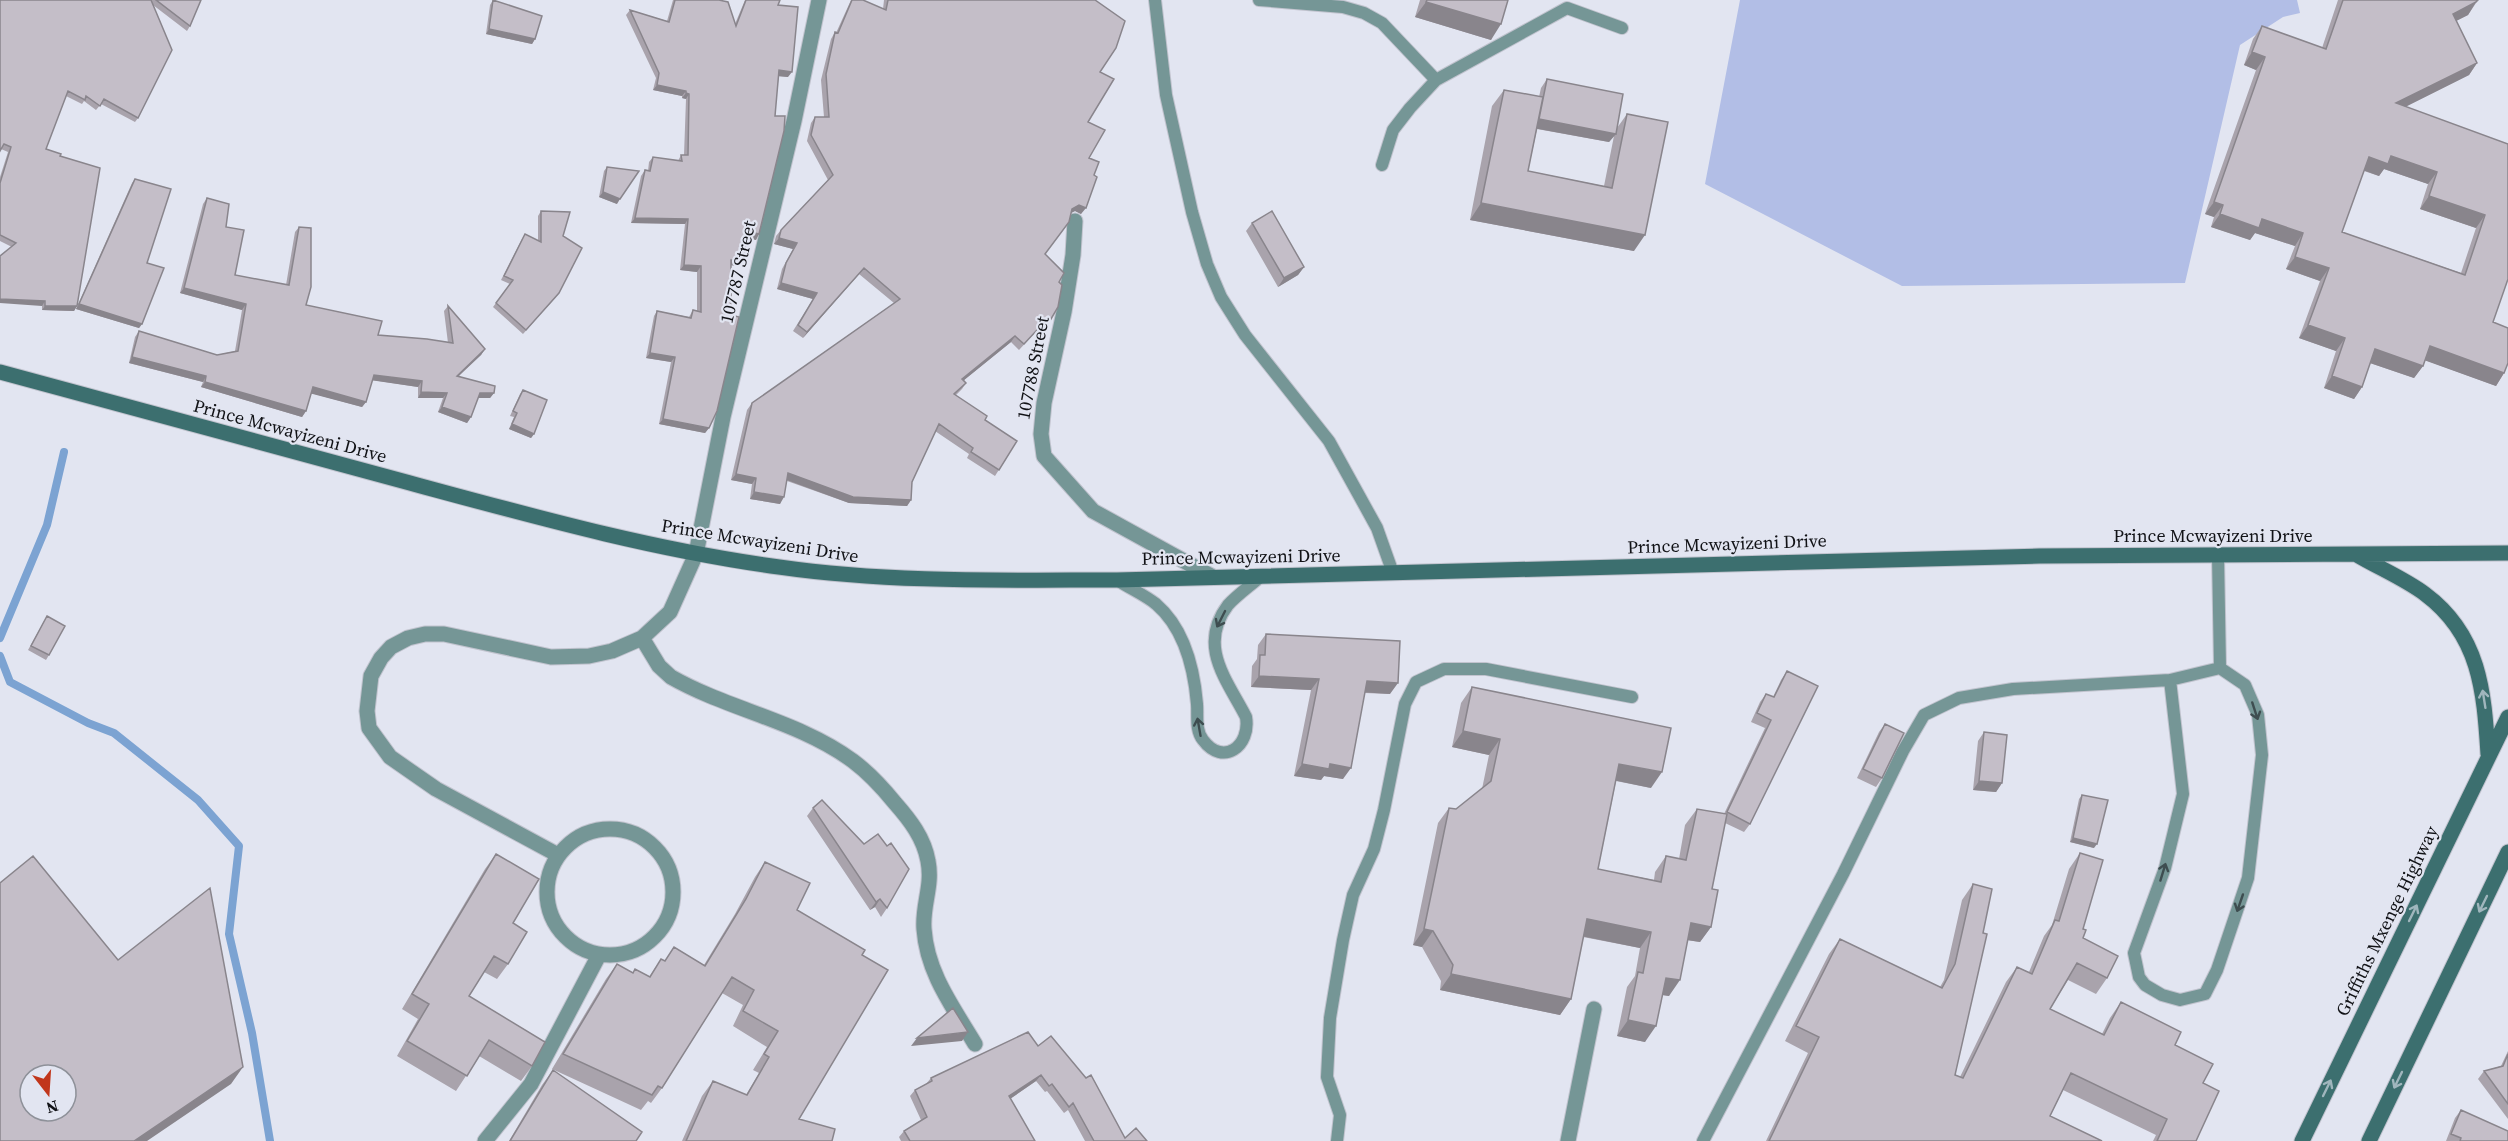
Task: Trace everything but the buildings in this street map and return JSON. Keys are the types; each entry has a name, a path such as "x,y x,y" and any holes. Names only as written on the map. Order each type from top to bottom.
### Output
{"street":[{"name":"107787 Street","path":"558,855 436,789 390,757 369,728 367,711 372,676 381,658 391,648 408,638 425,634 444,634 551,657 570,657 612,651 642,638 670,612 696,554 723,417 794,121 819,0"},
{"name":"107788 Street","path":"1075,221 1073,255 1064,312 1044,403 1041,434 1044,456 1093,511 1213,577"},
{"name":"Prince Mcwayizeni Drive","path":"0,372 588,531 696,554 780,568 869,577 1117,580 2015,556 2508,553"},
{"path":"2356,555 2424,593 2446,611 2464,636 2480,681 2485,703 2488,757"},
{"path":"642,638 659,666 671,677 819,741 852,760 871,775 905,813 922,842 928,859 931,880 923,927 934,976 975,1044"},
{"name":"Griffiths Mxenge Highway","path":"2302,1141 2508,717"},
{"path":"612,828 632,832 650,842 664,857 672,876 674,897 669,917 658,934 641,948 621,955 599,955 579,948 562,935 551,916 546,895 549,874 558,855 573,840 591,831 612,828"},
{"path":"2369,1141 2508,852"},
{"path":"485,1141 531,1084 599,955"},
{"path":"1568,1141 1594,1009"}],"lane":[{"path":"1155,0 1166,95 1192,212 1207,264 1218,289 1245,335 1329,441 1377,528 1393,573"},
{"path":"1259,0 1343,7 1364,13 1382,23 1436,80"},
{"path":"1382,165 1394,130 1410,108 1436,80 1567,8 1622,28"},
{"path":"2218,555 2220,668"},
{"path":"1117,580 1155,603 1171,619 1184,642 1192,672 1201,737 1209,747 1225,753 1237,749 1240,745 1246,734 1247,723 1246,717 1222,674 1214,647 1217,624 1229,604 1260,577"},
{"path":"1702,1141 1843,874 1903,751 1924,715 1959,698 2013,689 2170,680 2220,668 2245,685 2258,715 2262,755 2256,820 2248,878 2217,970 2205,994 2181,1000 2145,985 2139,977 2134,953 2165,868 2183,794 2170,680"},
{"path":"1337,1141 1340,1116 1328,1077 1330,1018 1341,951 1353,895 1374,849 1405,704 1416,682 1444,669 1486,669 1632,697"}],"shaded area":[{"path":"1740,0 2297,0 2300,13 2283,17 2240,45 2185,283 1902,286 1705,184"}],"waterway":[{"path":"0,638 47,525 64,452"},
{"path":"0,656 10,682 88,723 114,733 198,800 239,846 229,934 252,1033 270,1141"}]}
